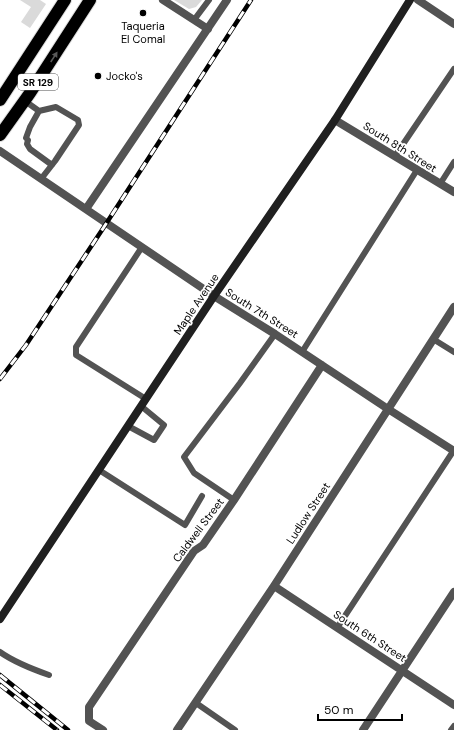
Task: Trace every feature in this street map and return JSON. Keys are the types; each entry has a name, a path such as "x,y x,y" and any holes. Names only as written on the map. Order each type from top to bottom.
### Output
{"highway":[{"name":"SR 129","path":"0,100 65,0"},
{"name":"SR 129","path":"0,135 25,101 90,0"}],"street":[{"path":"163,0 208,29"},
{"path":"86,209 227,0"},
{"name":"Maple Avenue","path":"0,620 214,296 335,120 410,0"},
{"path":"418,0 454,24"},
{"name":"South 8th Street","path":"335,120 454,192"},
{"name":"South 7th Street","path":"0,151 214,296 454,451"},
{"name":"Ludlow Street","path":"177,730 274,586 454,307"},
{"name":"Caldwell Street","path":"103,730 89,721 88,707 194,551 204,545 322,365"},
{"name":"South 6th Street","path":"274,586 454,705"},
{"path":"363,730 454,592"}],"lane":[{"path":"194,20 209,0"},
{"path":"395,156 454,69"},
{"path":"25,101 39,111 56,107 78,120 79,125 41,179"},
{"path":"39,111 26,138 28,140 27,144 30,149 52,164"},
{"path":"440,184 454,162"},
{"path":"302,352 417,170"},
{"path":"142,247 76,347 76,355 146,399"},
{"path":"234,500 194,473 184,457 240,384 275,334"},
{"path":"433,339 454,352"},
{"path":"128,426 154,440 164,425 141,406"},
{"path":"338,628 454,451"},
{"path":"99,470 185,525 202,496"},
{"path":"0,652 48,675"},
{"path":"196,702 235,730"},
{"path":"451,730 454,726"}],"shaded area":[{"path":"20,0 40,0 46,4 30,28 21,22 31,7"},
{"path":"174,0 202,0 196,7 189,9"}],"railway":[{"path":"0,379 26,345 251,0"},
{"path":"0,675 68,730"},
{"path":"0,685 57,730"}],"place":[{"name":"Taqueria El Comal","path":"143,13"},
{"name":"Jocko's","path":"98,76"}]}
